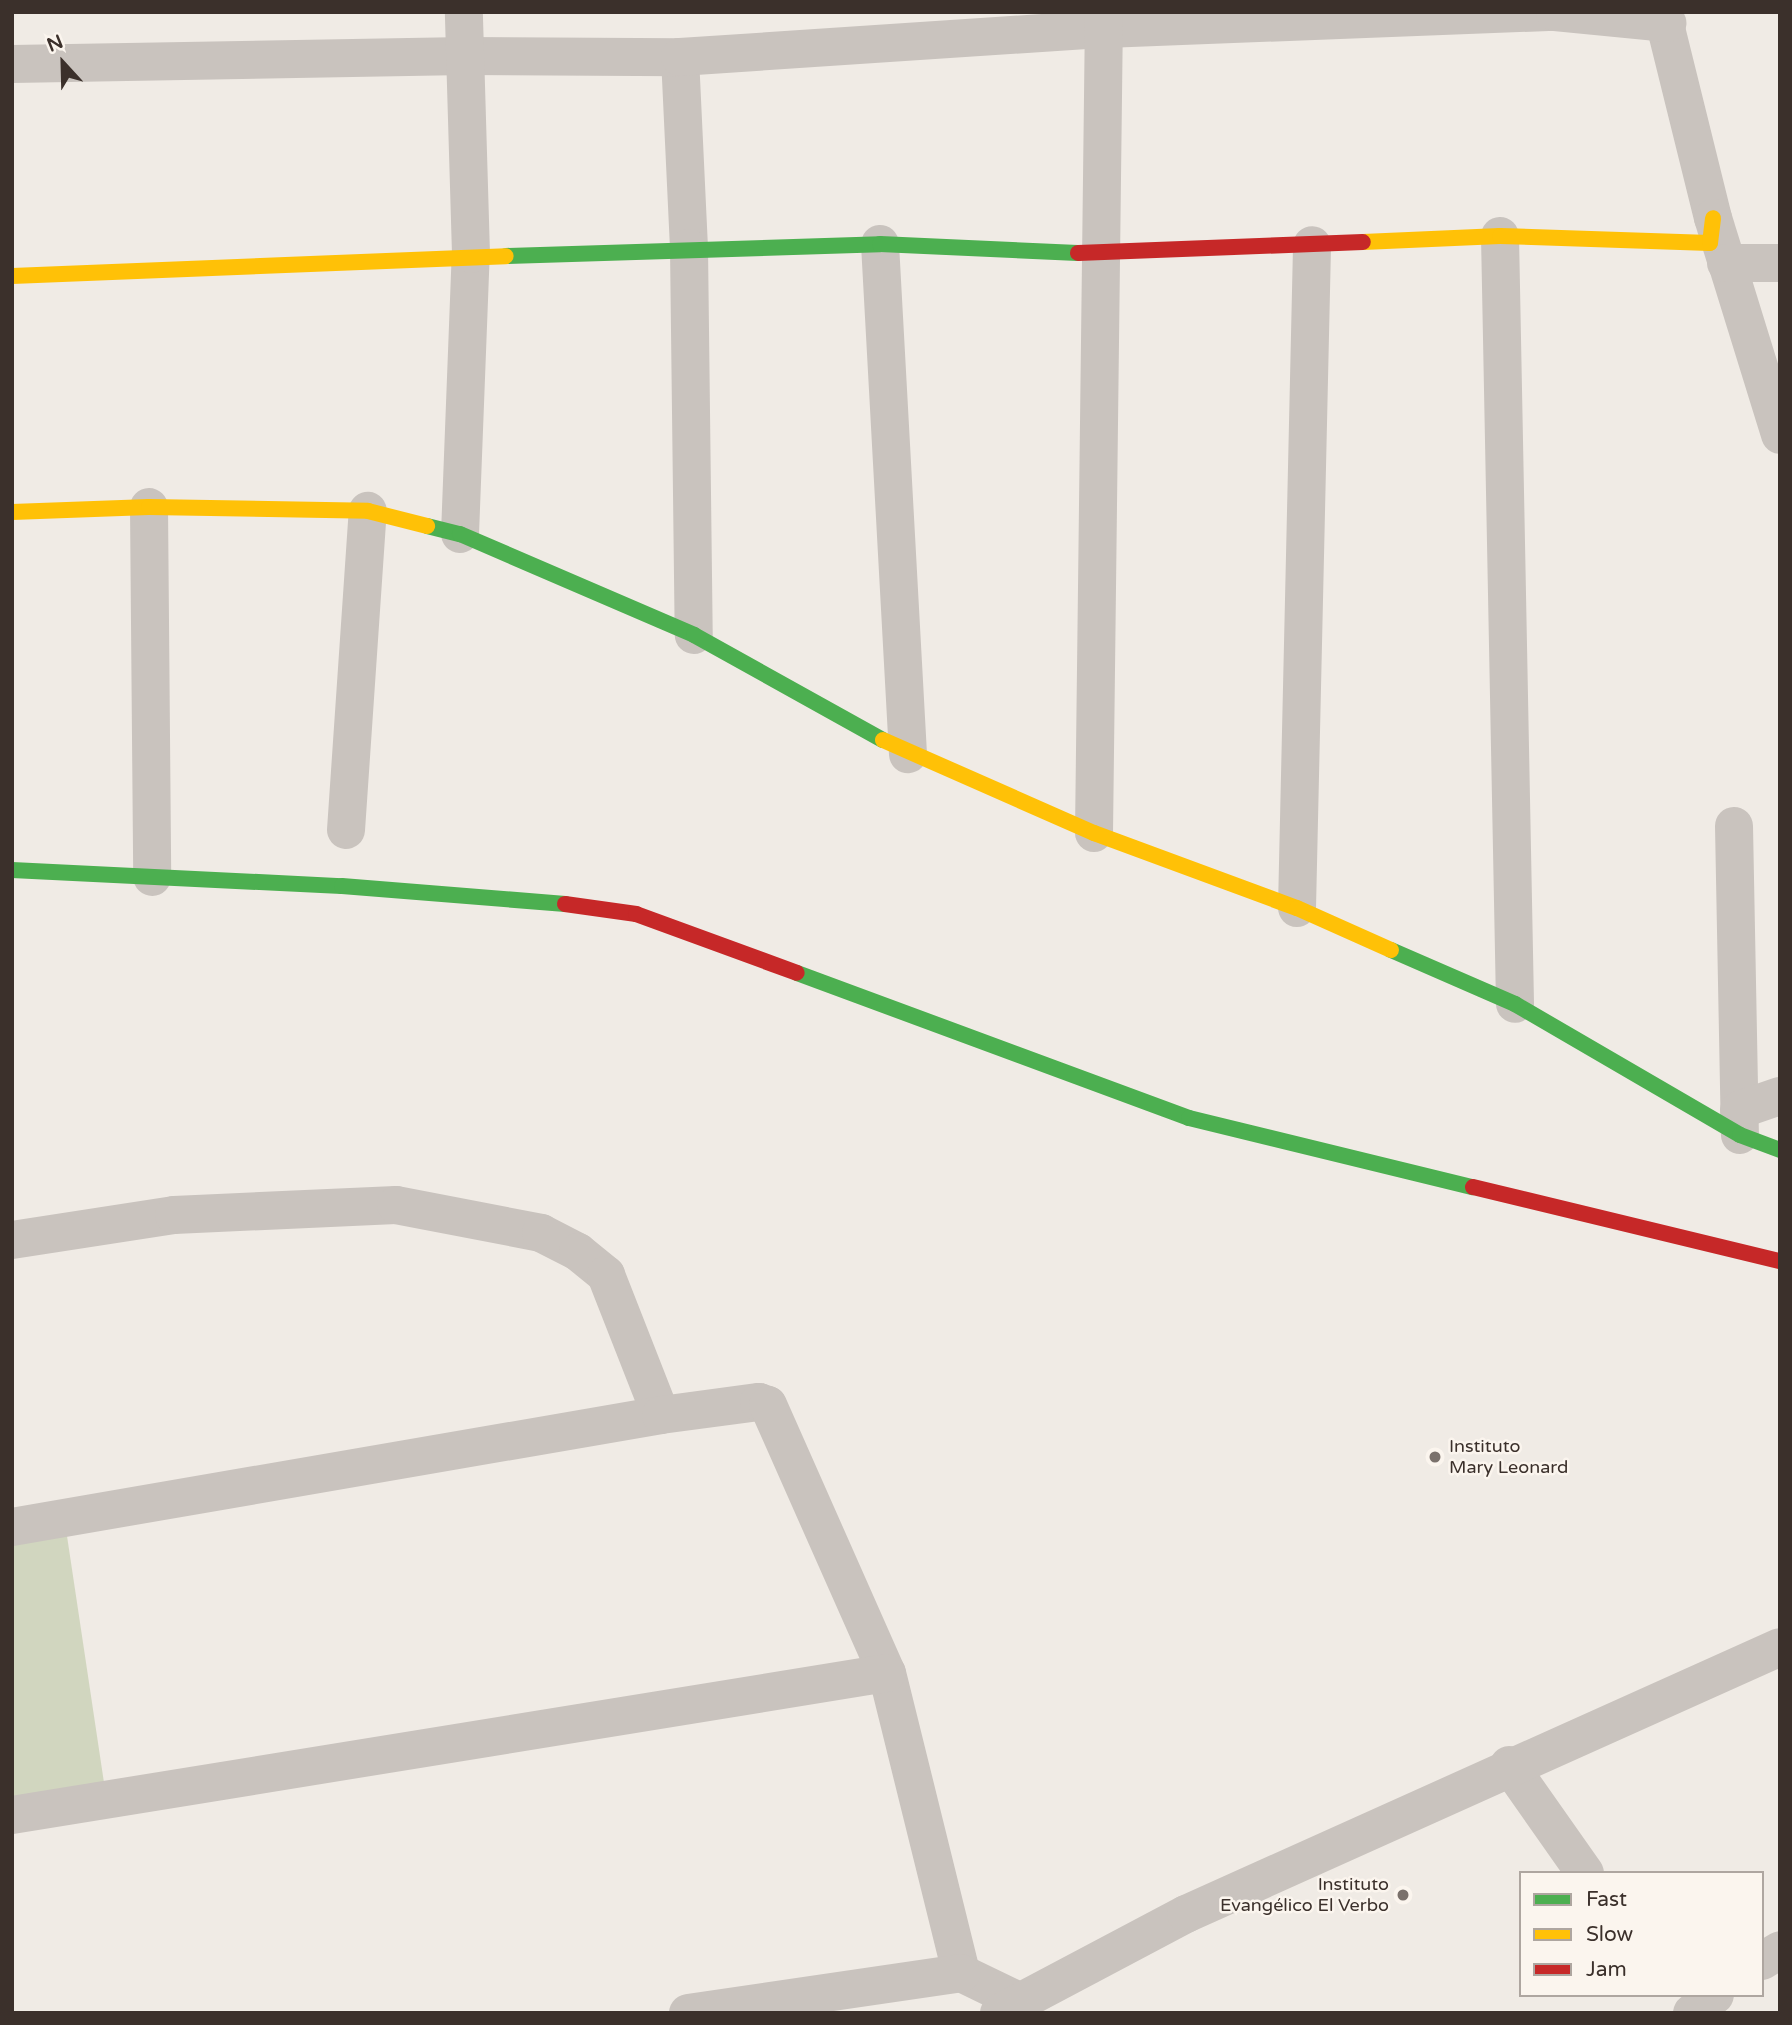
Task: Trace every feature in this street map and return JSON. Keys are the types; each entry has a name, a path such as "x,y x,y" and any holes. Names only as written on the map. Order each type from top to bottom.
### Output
{"street":[{"path":"460,534 471,254 464,12"},
{"path":"12,64 465,56 680,57 1105,20 1555,12 1665,18 1713,218 1780,435"},
{"path":"1094,833 1099,254 1105,20"},
{"path":"680,57 689,248 694,635"},
{"path":"12,276 471,254 880,244 1099,254 1500,236 1710,243 1713,218"},
{"path":"1500,236 1515,1004"},
{"path":"880,244 908,754"},
{"path":"1297,908 1312,245"},
{"path":"1726,263 1780,262"},
{"path":"149,507 152,877"},
{"path":"12,512 149,507 368,511 460,534 694,635 908,754 1094,833 1297,908 1515,1004 1740,1122 1780,1150"},
{"path":"346,830 368,511"},
{"path":"1734,826 1740,1122"},
{"path":"12,870 356,887 600,907 636,914 1189,1118 1780,1261"},
{"path":"1740,1122 1780,1096"},
{"path":"12,1240 174,1214 396,1205 541,1233 578,1252 606,1275 661,1415"},
{"path":"12,1527 661,1415 759,1402 773,1410 887,1674 961,1972 1009,2007 1186,1914 1509,1765 1780,1647"},
{"path":"12,1815 887,1674"},
{"path":"1509,1765 1584,1871"},
{"path":"1764,1960 1780,1950"},
{"path":"688,2013 961,1972"},
{"path":"1673,1997 1684,2013"},
{"path":"1692,2013 1712,1997"}],"green space":[{"path":"67,1536 106,1796 12,1810 12,1544"}],"traffic: fast":[{"path":"506,256 880,244 1078,253"},
{"path":"427,526 460,534 694,635 883,740"},
{"path":"12,870 342,886 565,904"},
{"path":"1391,950 1515,1004 1740,1135 1780,1150"},
{"path":"797,973 1189,1118 1473,1187"}],"traffic: slow":[{"path":"1363,242 1500,236 1710,243 1713,218"},
{"path":"12,276 506,256"},
{"path":"12,512 149,507 368,511 427,526"},
{"path":"883,740 1094,833 1297,908 1391,950"}],"traffic: jam":[{"path":"1078,253 1363,242"},
{"path":"565,904 636,914 797,973"},
{"path":"1473,1187 1780,1261"}],"place":[{"name":"Instituto Mary Leonard","path":"1435,1457"},
{"name":"Instituto Evangélico El Verbo","path":"1403,1895"}]}
